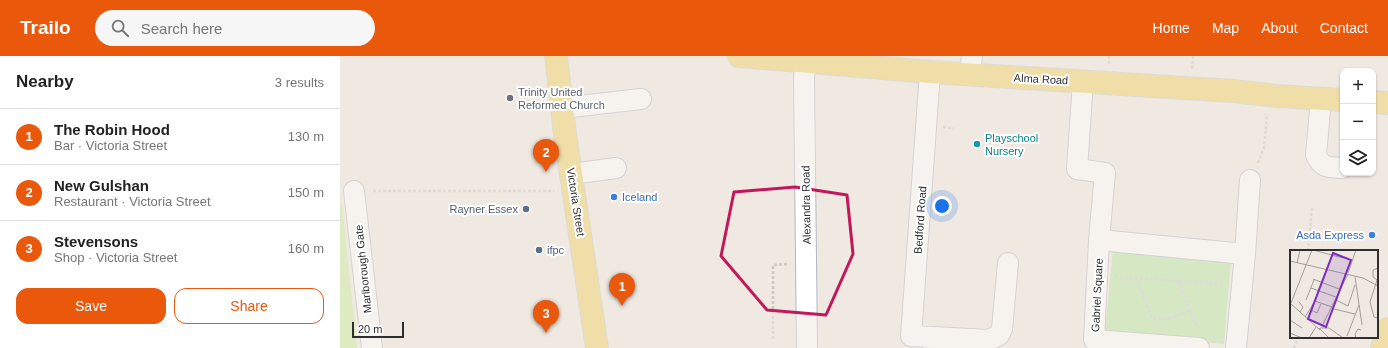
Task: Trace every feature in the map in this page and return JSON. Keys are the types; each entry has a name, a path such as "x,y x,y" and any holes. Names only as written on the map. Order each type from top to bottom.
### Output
{"main road":[{"name":"Victoria Street","path":"556,56 562,108 597,348"},
{"name":"Alma Road","path":"740,56 930,72 971,65 1083,81 1340,100"},
{"path":"1376,102 1388,103"},
{"path":"1382,348 1388,330"}],"street":[{"name":"Alexandra Road","path":"805,62 807,348"},
{"name":"Bedford Road","path":"930,72 911,336 933,343"},
{"name":"Gabriel Square","path":"1083,81 1077,169 1105,173 1099,240 1094,340 1199,341"},
{"path":"562,108 641,99"},
{"path":"1321,99 1316,155 1319,162 1325,166 1340,168"},
{"path":"573,183 616,168"},
{"path":"1236,348 1250,180"},
{"name":"Marlborough Gate","path":"354,191 372,348"},
{"path":"1099,240 1245,254"},
{"path":"933,343 989,340 999,335 1002,329 1008,263"}],"path":[{"path":"1250,180 1264,148 1268,95"},
{"path":"354,191 573,183"},
{"path":"1308,250 1312,208"},
{"path":"773,339 773,265 807,263"},
{"path":"1098,274 1242,287"},
{"path":"1136,278 1152,318 1168,319 1190,311"},
{"path":"1178,281 1190,311 1199,341"},
{"path":"1294,348 1298,338"}],"highlighted area":[{"path":"795,187 847,195 853,254 826,315 767,310 721,256 734,192"}],"green space":[{"path":"342,204 357,348 340,348 340,205"},
{"path":"1113,248 1231,259 1224,344 1105,333"}],"place":[{"name":"Trinity United Reformed Church","path":"510,98"},
{"name":"Playschool Nursery","path":"977,144"},
{"name":"New Gulshan","path":"546,172"},
{"name":"Iceland","path":"614,197"},
{"name":"Rayner Essex","path":"526,209"},
{"name":"Asda Express","path":"1372,235"},
{"name":"ifpc","path":"539,250"},
{"name":"The Robin Hood","path":"622,306"},
{"name":"Stevensons","path":"546,333"}]}
